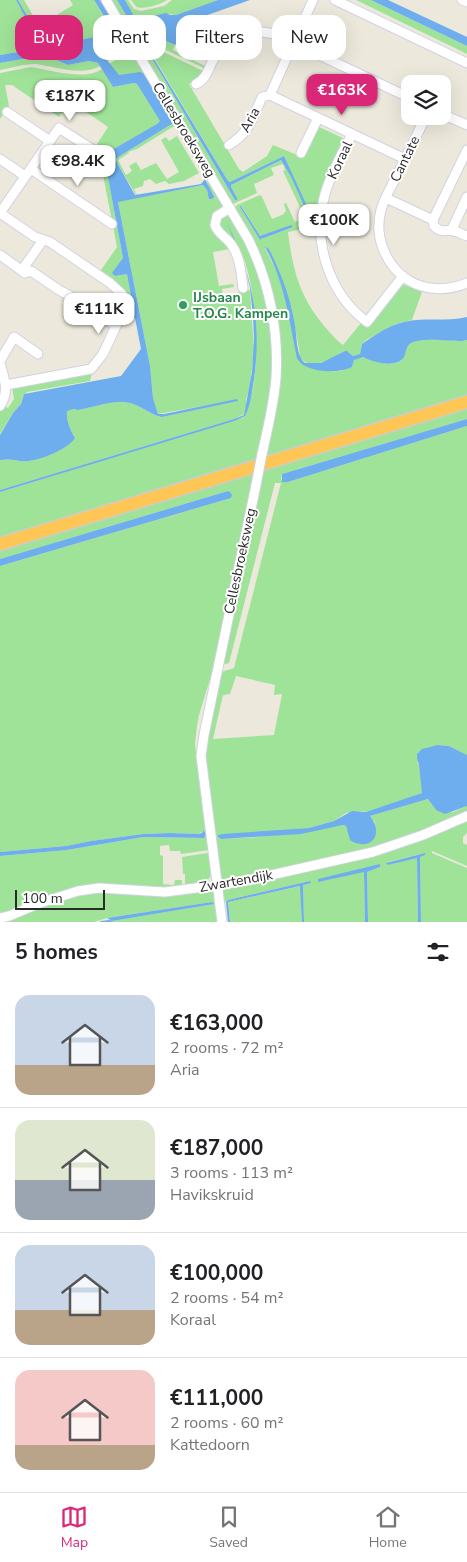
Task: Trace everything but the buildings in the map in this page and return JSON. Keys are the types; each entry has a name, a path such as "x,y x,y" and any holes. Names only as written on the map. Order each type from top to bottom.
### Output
{"highway":[{"path":"0,546 467,404"}],"street":[{"name":"Cellesbroeksweg","path":"106,0 253,248 270,304 275,337 274,394 202,746 203,774 222,922"},
{"name":"Aria","path":"307,15 314,0"},
{"path":"335,0 467,63"},
{"path":"462,0 467,2"},
{"path":"196,84 202,81 215,55 226,43 236,36 250,32 272,34"},
{"name":"Aria","path":"270,95 286,60"},
{"path":"328,60 401,94"},
{"name":"Aria","path":"229,145 246,132 262,97 270,95 405,159"},
{"path":"7,112 50,141"},
{"path":"301,153 318,118"},
{"path":"451,118 467,125"},
{"name":"Cantate","path":"422,125 386,198 380,217 380,238 390,263 403,276 422,286 436,289 451,288 467,283"},
{"path":"6,385 91,369 103,354 125,310 122,294 110,283 50,242 35,237 0,213 59,128 98,153"},
{"name":"Koraal","path":"352,134 332,177 323,204 322,244 329,272 343,298 367,322 403,276"},
{"path":"467,150 433,220 434,226 440,231 452,230 467,236"},
{"path":"0,159 28,172 112,224"},
{"path":"452,230 467,197"},
{"path":"386,198 433,220"},
{"path":"230,208 217,216 214,225 217,231 231,244 237,254 243,288"},
{"path":"22,270 43,240"},
{"path":"0,256 25,273 31,271 116,326"},
{"path":"0,406 5,398 6,385 0,362 14,337 38,354"},
{"name":"Zwartendijk","path":"0,918 78,891 99,888 165,892 258,878 373,852 447,826 467,816"}],"green space":[{"path":"0,0 16,0 24,15 15,15 15,53 0,55"},
{"path":"18,0 24,0 33,15 27,15"},
{"path":"70,0 94,0 103,15 93,15 93,38 83,40 83,15 57,15 73,5"},
{"path":"109,0 117,0 126,15 118,15"},
{"path":"125,0 128,0 134,9 141,11 164,6 172,0 218,0 176,15 133,15"},
{"path":"131,0 167,0 157,5 140,8"},
{"path":"356,0 371,0 467,46 467,54"},
{"path":"166,41 175,45 173,50 176,52 176,55 166,50"},
{"path":"166,53 176,58 176,60 180,60 203,71 199,78 189,84 239,169 243,172 267,156 273,145 302,157 317,126 343,138 342,140 344,141 317,226 288,232 290,249 298,279 309,305 339,342 343,345 361,323 367,328 402,284 422,292 412,320 396,324 366,340 362,344 360,354 353,356 345,351 328,360 309,364 300,356 285,288 269,249 265,248 278,274 286,298 299,361 319,369 338,371 352,367 354,360 360,357 391,364 398,362 413,342 467,340 467,400 264,462 276,323 235,208 237,205 260,195 272,219 284,214 286,211 284,204 286,203 295,222 305,218 283,171 285,170 283,164 271,168 274,175 254,184 257,193 233,204 230,203 146,60 153,60 235,200 237,198 231,185 281,160 291,177 309,217 309,219 300,223 311,221 284,156 230,182 228,181 156,60 166,60","holes":["240,207 242,207 260,236 292,226 291,228 260,238 262,239 260,240"]},
{"path":"17,60 56,60 68,65 89,61 98,63 100,66 85,71 76,71 35,64 0,70 0,63"},
{"path":"115,60 139,60 176,125 137,149 128,152 118,160 126,175 132,171 129,166 136,162 141,170 156,163 167,179 179,172 161,140 166,137 169,141 177,136 199,173 184,181 169,184 165,181 156,184 150,179 144,181 143,186 134,189 136,195 115,159 174,124 145,74 120,75 109,64"},
{"path":"187,60 193,60 205,66 204,68"},
{"path":"31,67 78,74 87,74 102,69 113,87 137,84 160,121 160,123 104,156 123,258 115,276 127,274 132,295 129,300 132,315 125,317 122,294 99,273 117,247 97,144 108,127 70,101 59,117 12,85 5,85 9,106 0,119 0,73"},
{"path":"208,178 223,203 214,217 230,249 213,252 219,286 233,284 234,287 222,289 223,296 250,290 254,350 250,386 244,414 234,419 0,490 0,460 34,460 54,453 72,442 75,438 69,425 67,410 78,410 113,402 126,402 162,417 237,401 158,414 153,398 150,366 118,202 203,185 207,190 209,198 207,180 205,179"},
{"path":"226,215 230,217 243,237 265,290 273,348 270,395 257,463 0,541 0,492 244,417 250,402 254,382 256,334 254,309 251,286 240,250 220,229 218,220"},
{"path":"92,373 90,381 27,392 0,434 0,409 3,409 5,406 8,408 14,399 12,387"},
{"path":"467,409 467,419 282,474 281,479 288,482 467,426 467,755 449,746 438,745 417,762 423,792 411,798 366,812 346,813 334,821 309,828 218,837 221,839 260,837 343,825 346,826 347,830 376,832 375,822 370,816 428,799 436,810 453,812 467,806 467,813 402,840 274,874 221,881 206,767 207,735 221,672 234,668 281,483 275,483 229,663 222,665 263,471","holes":["236,676 275,685 274,695 282,694 274,735 213,739 223,695 230,694"]},
{"path":"255,473 215,663 197,725 195,744 205,830 199,834 143,834 66,846 0,852 0,566 231,498 232,495 228,491 0,559 0,551"},
{"path":"467,818 467,833 463,837 463,843 467,845 467,866 432,851 432,853 467,868 467,922 421,922 420,857 425,853 388,862 388,865 417,857 418,922 368,922 367,872 380,867 364,868 365,922 304,922 303,885 310,883 310,881 222,902 221,893 226,887 316,866"},
{"path":"206,835 209,850 181,854 180,851 170,851 169,845 160,846 160,855 163,856 163,884 174,885 175,880 182,880 182,887 110,885 0,915 0,856 67,850 143,837 204,838"},
{"path":"210,854 211,875 206,881 185,887 182,857"},
{"path":"301,886 302,922 230,922 228,902"},
{"path":"205,890 214,893 219,922 112,922 213,904 212,902 107,918 94,922 0,922 80,892"}],"water":[{"path":"16,0 18,0 27,15 24,15"},
{"path":"94,0 100,0 109,15 103,15"},
{"path":"117,0 125,0 133,15 126,15"},
{"path":"218,0 250,0 208,15 176,15"},
{"path":"371,0 388,0 467,37 467,46"},
{"path":"166,13 176,15 175,45 166,41 166,15 157,15"},
{"path":"93,38 93,60 107,60 119,75 140,72 145,74 174,124 115,159 135,195 201,184 205,179 214,197 209,199 207,190 203,185 118,202 150,366 153,398 158,414 237,399 238,401 162,417 126,402 113,402 78,410 73,409 67,411 67,414 69,425 75,438 67,446 34,460 0,460 0,435 13,413 21,404 24,394 121,376 141,349 135,318 132,316 129,300 131,295 127,274 115,276 112,273 123,258 104,156 160,121 137,84 113,87 98,63 89,61 68,65 56,60 83,60 83,39"},
{"path":"15,53 15,60 17,60 0,63 0,55"},
{"path":"153,60 155,60 228,181 230,182 284,156 312,217 311,221 299,224 309,219 309,217 281,160 231,185 237,198 235,200"},
{"path":"241,206 260,236 291,225 293,227 260,240"},
{"path":"226,221 235,240 243,262"},
{"path":"265,247 269,249 285,286 293,316 298,351 305,363 321,363 345,351 353,356 360,354 362,344 377,334 398,323 412,321 467,317 467,340 416,341 409,344 404,357 396,363 372,361 363,357 354,360 352,367 339,371 322,371 307,367 297,358 282,287"},
{"path":"246,271 253,298 257,337 254,379 250,403 245,416 234,421 0,492 0,490 244,415 252,372 254,340 250,288"},
{"path":"467,419 467,426 288,482 282,482 282,474"},
{"path":"228,491 232,495 231,498 0,566 0,559"},
{"path":"438,745 449,746 467,755 467,806 445,814 436,810 428,799 370,816 375,826 376,835 367,844 358,844 350,840 346,826 343,825 301,834 221,839 218,837 218,835 223,834 309,828 334,821 352,811 366,812 422,793 417,754 422,749"},
{"path":"204,830 206,835 204,838 143,837 67,850 0,856 0,852 66,846 143,834 199,834"},
{"path":"425,853 425,855 420,857 421,922 418,922 417,858 388,865 386,863"},
{"path":"380,864 380,867 367,872 368,922 365,922 364,872 318,882 318,879"},
{"path":"310,881 311,883 303,885 304,922 302,922 300,886 228,902 230,922 228,922 226,902 228,900"},
{"path":"212,902 214,904 112,921 107,918"}],"waterway":[{"path":"101,922 111,922"}],"place":[{"name":"IJsbaan T.O.G. Kampen","path":"183,305"}]}
